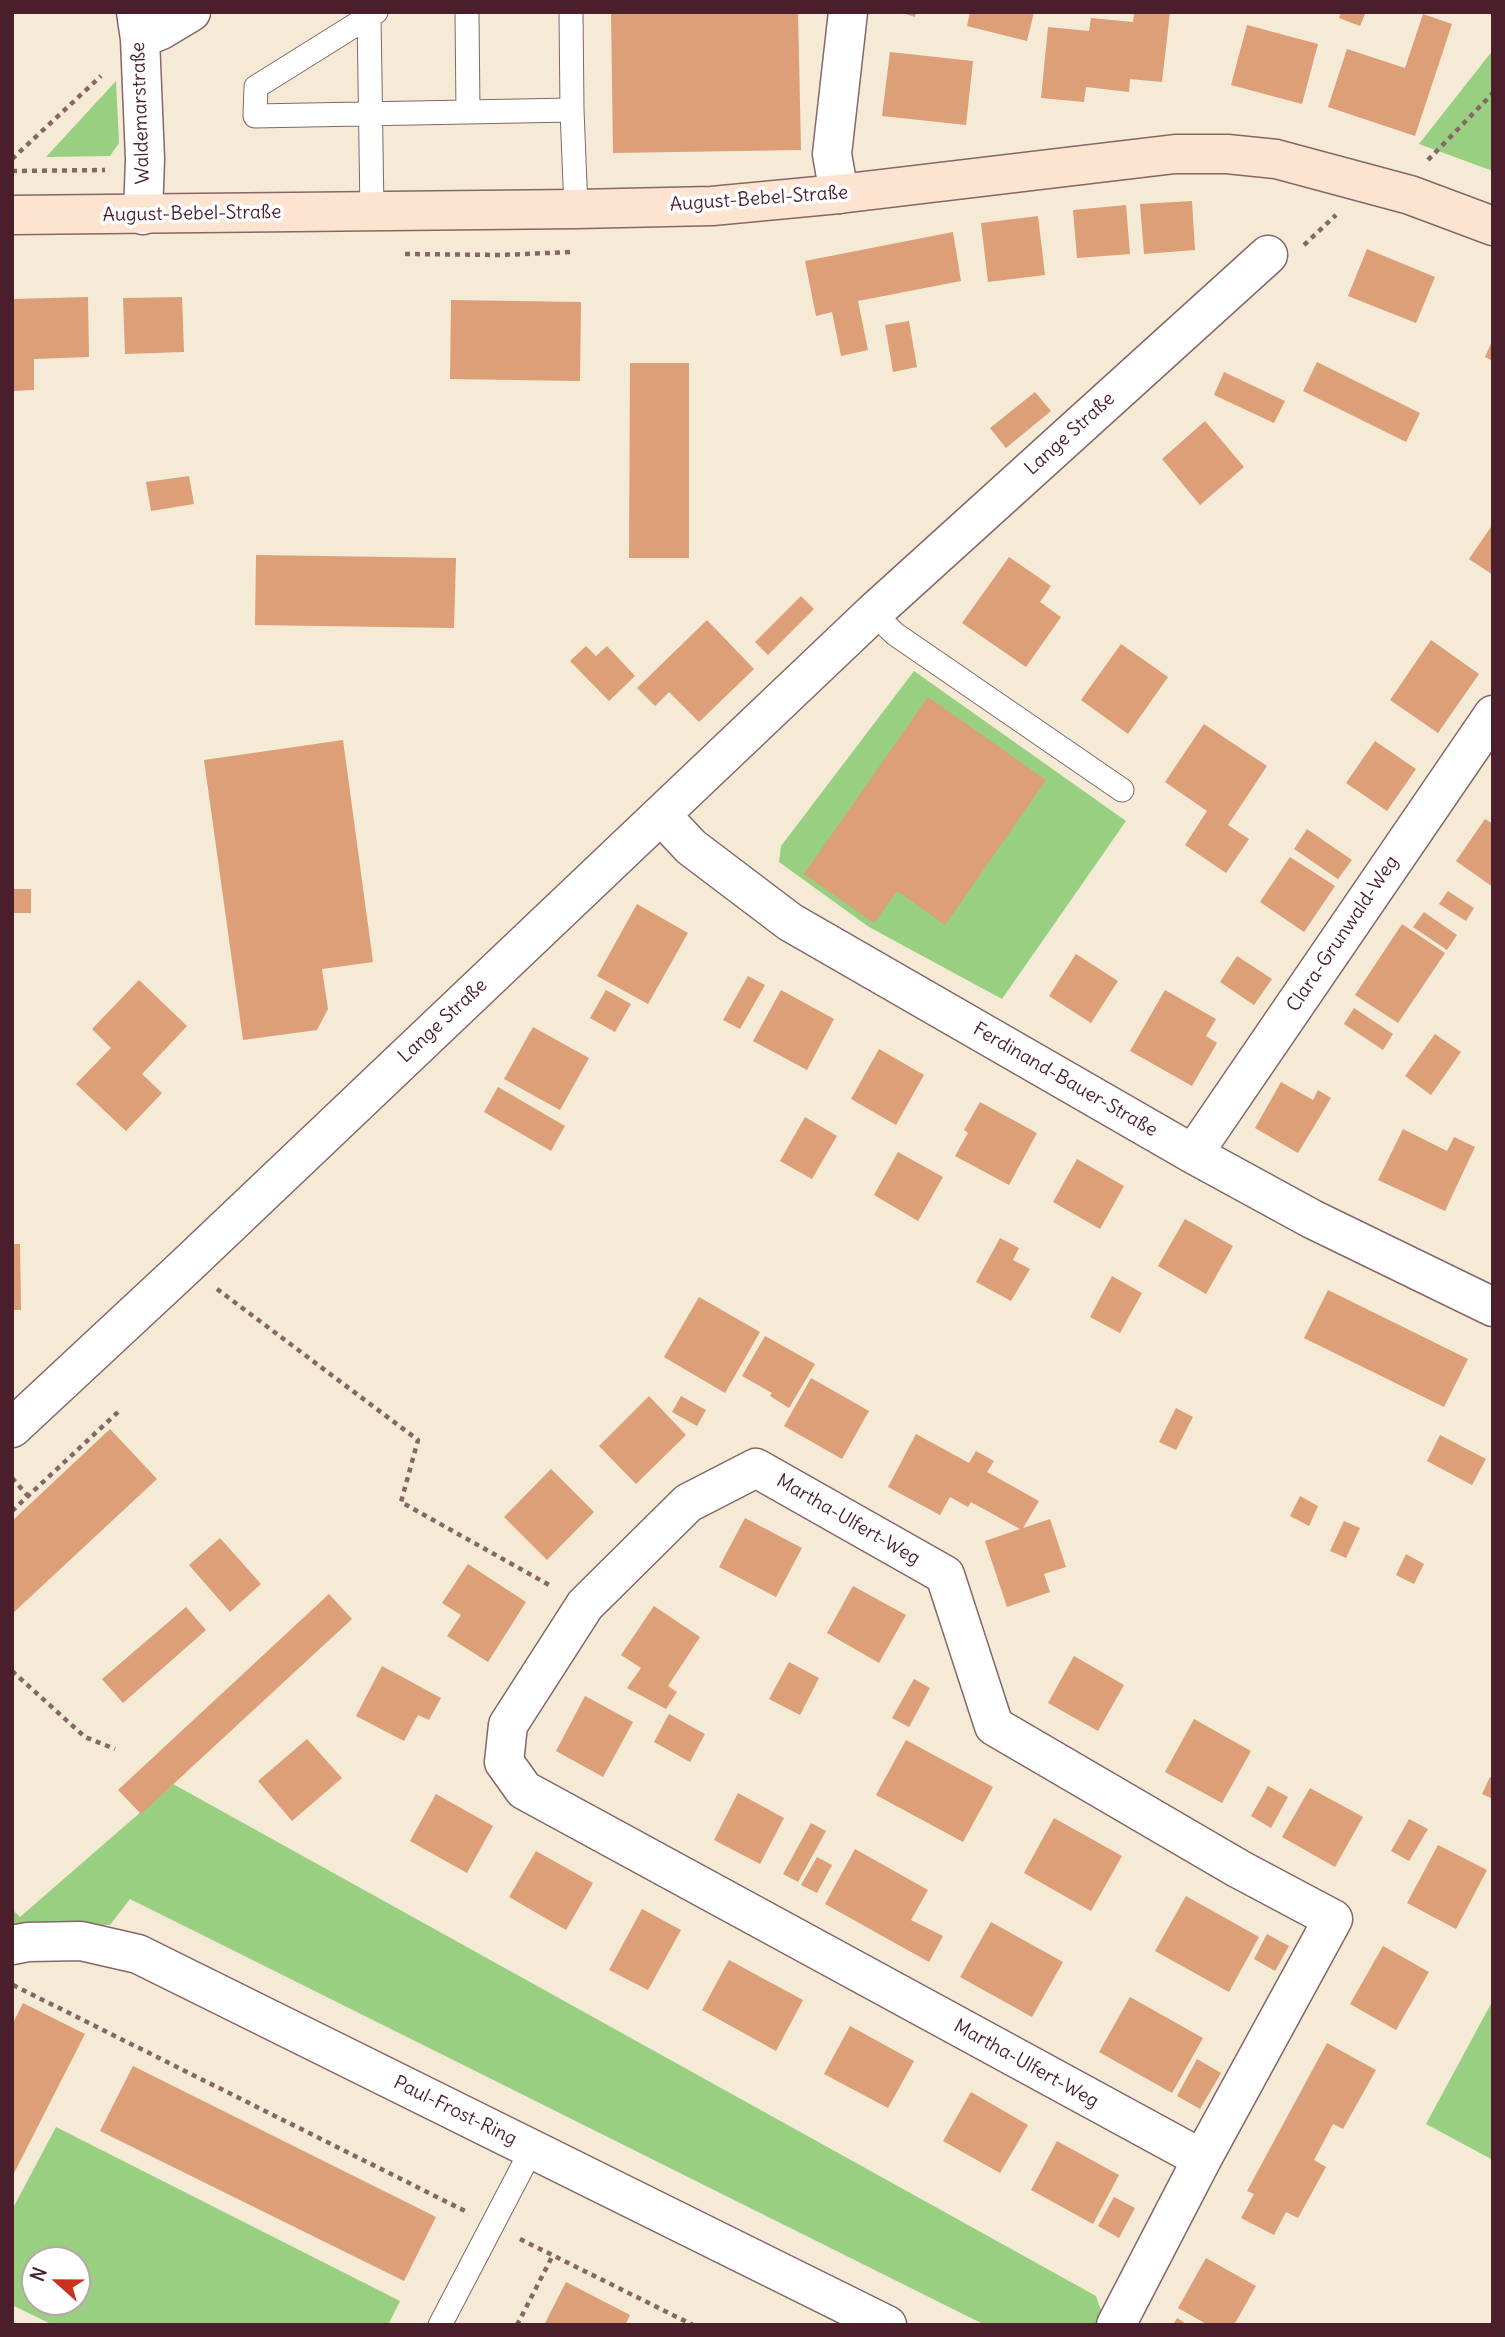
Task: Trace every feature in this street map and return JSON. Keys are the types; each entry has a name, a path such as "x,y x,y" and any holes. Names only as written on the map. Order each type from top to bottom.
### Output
{"main road":[{"name":"August-Bebel-Straße","path":"12,215 712,206 839,194 1175,154 1227,154 1276,159 1410,195 1493,226"}],"street":[{"path":"138,26 161,30 191,12"},
{"path":"839,194 832,154 848,12"},
{"name":"Waldemarstraße","path":"138,26 145,159 143,215"},
{"name":"Lange Straße","path":"12,1427 186,1266 873,613 1268,255"},
{"name":"Clara-Grunwald-Weg","path":"1193,1154 1493,715"},
{"name":"Ferdinand-Bauer-Straße","path":"661,816 691,846 789,922 1193,1154 1312,1219 1493,1307"},
{"name":"Martha-Ulfert-Weg","path":"1116,2325 1202,2160 1334,1919 1239,1869 994,1727 945,1575 756,1468 688,1503 585,1605 508,1725 504,1762 524,1790 1202,2160"},
{"name":"Paul-Frost-Ring","path":"12,1945 81,1941 138,1954 887,2325"}],"lane":[{"path":"467,12 468,112"},
{"path":"571,12 576,209"},
{"path":"373,14 256,87 255,116 572,110"},
{"path":"372,211 370,114 373,14"},
{"path":"873,613 895,634 1122,790"},
{"path":"440,2325 532,2149"}],"path":[{"path":"12,159 138,26"},
{"path":"1424,163 1493,93"},
{"path":"1268,255 1295,253 1345,206"},
{"path":"186,1266 418,1440 401,1502 585,1605"},
{"path":"12,1511 118,1412"},
{"path":"12,1478 28,1496"},
{"path":"12,1671 85,1737 115,1749"},
{"path":"12,1985 693,2325"},
{"path":"517,2325 553,2255"}],"green space":[{"path":"1493,50 1493,171 1419,144"},
{"path":"116,81 119,143 110,156 46,157"},
{"path":"914,671 1126,821 1002,999 869,927 779,862 781,846"},
{"path":"173,1784 1096,2296 1103,2316 1098,2325 985,2325 130,1899 110,1925 12,1926 12,1909 20,1917"},
{"path":"1493,2000 1493,2160 1426,2124"},
{"path":"56,2127 400,2301 388,2325 53,2325 35,2316 91,2316 91,2246 21,2246 21,2309 12,2305 12,2210"}],"building":[{"path":"611,12 798,12 801,150 613,153"},
{"path":"899,12 916,12 915,17"},
{"path":"970,12 1034,12 1027,41 967,26"},
{"path":"1134,12 1170,12 1162,82 1130,79 1129,92 1086,87 1084,102 1041,98 1048,27 1089,31 1091,18 1133,22"},
{"path":"1341,12 1366,12 1360,26 1339,18"},
{"path":"1423,14 1452,24 1415,136 1328,107 1347,49 1405,68"},
{"path":"1247,25 1318,44 1302,104 1231,85"},
{"path":"890,52 973,61 966,125 882,116"},
{"path":"1192,201 1195,250 1144,254 1140,204"},
{"path":"1126,205 1130,254 1077,258 1073,210"},
{"path":"1038,216 1045,275 988,282 981,223"},
{"path":"953,232 961,281 858,301 868,350 841,356 832,312 816,316 805,261"},
{"path":"1367,249 1435,277 1416,323 1348,296"},
{"path":"88,297 89,357 34,359 34,390 12,391 12,299"},
{"path":"182,297 184,352 125,354 123,298"},
{"path":"451,300 581,302 580,381 450,379"},
{"path":"909,321 917,367 893,372 885,325"},
{"path":"1493,339 1493,361 1485,357"},
{"path":"1317,362 1420,413 1406,442 1303,391"},
{"path":"630,363 689,363 689,558 629,558"},
{"path":"1224,372 1285,401 1274,423 1214,395"},
{"path":"1035,392 1051,411 1006,448 990,428"},
{"path":"1205,421 1244,467 1200,505 1162,459"},
{"path":"189,476 194,504 151,511 146,482"},
{"path":"1493,524 1493,575 1469,559"},
{"path":"256,555 456,558 454,628 255,625"},
{"path":"1009,557 1051,586 1040,602 1061,617 1026,667 962,623"},
{"path":"801,596 814,609 768,655 755,642"},
{"path":"707,620 754,669 699,722 669,692 655,706 637,688"},
{"path":"1431,640 1479,674 1438,733 1390,700"},
{"path":"1121,644 1168,677 1128,734 1081,700"},
{"path":"586,646 596,656 607,646 635,676 609,701 570,661"},
{"path":"928,697 1046,780 945,925 897,891 874,923 804,874"},
{"path":"1204,724 1267,766 1228,825 1249,839 1226,873 1185,845 1207,811 1165,782"},
{"path":"343,740 373,962 322,969 328,1009 317,1030 243,1040 204,760"},
{"path":"1375,741 1416,769 1387,811 1346,783"},
{"path":"1485,819 1493,824 1493,887 1456,861"},
{"path":"1307,829 1352,860 1338,879 1294,849"},
{"path":"1290,857 1335,886 1304,932 1260,902"},
{"path":"12,889 31,889 31,913 12,913"},
{"path":"1448,891 1474,908 1466,921 1439,904"},
{"path":"637,904 688,933 648,1004 597,976"},
{"path":"1424,912 1457,935 1447,950 1413,927"},
{"path":"1402,924 1445,953 1398,1023 1355,995"},
{"path":"1076,954 1118,981 1091,1023 1049,996"},
{"path":"1237,956 1272,979 1254,1005 1220,982"},
{"path":"748,976 765,985 740,1029 723,1020"},
{"path":"139,980 187,1026 142,1074 162,1093 126,1131 76,1084 111,1048 92,1029"},
{"path":"606,990 631,1004 615,1032 590,1018"},
{"path":"781,990 834,1019 807,1070 753,1041"},
{"path":"1165,990 1216,1019 1206,1036 1217,1043 1192,1086 1130,1051"},
{"path":"1354,1008 1393,1034 1383,1050 1344,1024"},
{"path":"533,1027 589,1058 560,1110 504,1079"},
{"path":"1435,1034 1461,1052 1431,1095 1405,1076"},
{"path":"879,1049 924,1075 896,1125 851,1099"},
{"path":"1281,1082 1313,1100 1318,1090 1331,1098 1298,1153 1255,1128"},
{"path":"498,1087 565,1126 551,1151 484,1112"},
{"path":"980,1102 1037,1133 1009,1185 955,1156 968,1133 964,1130"},
{"path":"805,1117 837,1136 812,1179 780,1161"},
{"path":"1403,1129 1447,1151 1454,1137 1475,1147 1445,1211 1378,1180"},
{"path":"898,1152 943,1177 918,1221 874,1195"},
{"path":"1077,1159 1124,1186 1100,1229 1053,1202"},
{"path":"1185,1219 1233,1246 1206,1294 1158,1266"},
{"path":"1000,1238 1019,1248 1013,1260 1030,1269 1011,1301 976,1282"},
{"path":"12,1244 20,1244 21,1310 12,1310"},
{"path":"1112,1276 1142,1293 1120,1333 1090,1317"},
{"path":"1328,1290 1468,1359 1444,1407 1304,1338"},
{"path":"699,1297 760,1332 725,1393 664,1357"},
{"path":"765,1336 815,1364 789,1408 770,1396 772,1393 742,1376"},
{"path":"811,1378 869,1411 842,1459 784,1426"},
{"path":"649,1396 686,1435 636,1484 599,1446"},
{"path":"681,1396 706,1410 697,1426 672,1412"},
{"path":"1176,1408 1193,1417 1176,1450 1159,1442"},
{"path":"110,1429 157,1479 12,1614 12,1521"},
{"path":"916,1434 969,1463 976,1451 994,1461 987,1472 1039,1501 1023,1528 1050,1519 1066,1567 1044,1574 1050,1592 1007,1607 985,1541 1020,1529 971,1502 968,1507 950,1497 940,1515 888,1487"},
{"path":"1440,1435 1486,1459 1472,1485 1427,1461"},
{"path":"551,1469 594,1512 547,1560 504,1517"},
{"path":"1300,1496 1318,1506 1309,1526 1290,1516"},
{"path":"745,1518 802,1548 776,1597 719,1567"},
{"path":"1344,1521 1360,1528 1346,1558 1330,1551"},
{"path":"220,1538 261,1584 230,1612 189,1565"},
{"path":"1406,1554 1424,1564 1414,1584 1396,1575"},
{"path":"468,1564 526,1602 488,1662 447,1636 461,1615 442,1603"},
{"path":"853,1586 906,1615 879,1663 827,1633"},
{"path":"329,1594 352,1619 141,1814 118,1790"},
{"path":"654,1606 700,1637 668,1686 677,1692 666,1709 627,1688 641,1668 621,1655"},
{"path":"186,1607 206,1630 123,1703 102,1679"},
{"path":"1074,1656 1124,1685 1098,1731 1048,1703"},
{"path":"789,1662 819,1678 800,1715 769,1699"},
{"path":"382,1666 441,1698 429,1720 418,1715 404,1741 356,1716"},
{"path":"914,1679 930,1688 909,1727 892,1718"},
{"path":"585,1696 633,1722 603,1777 556,1751"},
{"path":"669,1714 705,1734 690,1762 654,1742"},
{"path":"1194,1719 1251,1751 1222,1803 1165,1772"},
{"path":"307,1739 342,1778 292,1821 258,1781"},
{"path":"906,1740 993,1787 963,1842 876,1795"},
{"path":"1490,1777 1493,1779 1493,1799 1482,1794"},
{"path":"1268,1786 1288,1797 1271,1828 1251,1816"},
{"path":"1310,1788 1363,1817 1335,1867 1282,1837"},
{"path":"738,1793 784,1818 760,1864 714,1840"},
{"path":"436,1794 493,1826 467,1873 410,1841"},
{"path":"1054,1818 1122,1856 1091,1911 1024,1873"},
{"path":"1409,1819 1428,1829 1409,1861 1391,1851"},
{"path":"811,1823 826,1831 798,1882 783,1874"},
{"path":"1438,1845 1487,1870 1456,1929 1407,1903"},
{"path":"855,1849 928,1890 911,1920 943,1936 929,1962 825,1904"},
{"path":"536,1851 593,1883 566,1930 509,1897"},
{"path":"817,1857 832,1865 817,1893 801,1885"},
{"path":"1186,1896 1259,1937 1229,1992 1155,1951"},
{"path":"642,1909 681,1930 648,1990 609,1970"},
{"path":"991,1922 1063,1962 1032,2017 960,1977"},
{"path":"1267,1934 1289,1946 1275,1971 1254,1959"},
{"path":"1383,1946 1429,1972 1396,2030 1350,2004"},
{"path":"729,1960 803,2000 776,2051 702,2010"},
{"path":"1130,1997 1203,2038 1172,2093 1099,2052"},
{"path":"23,2003 85,2034 12,2177 12,2025"},
{"path":"850,2026 914,2061 888,2108 824,2074"},
{"path":"1327,2043 1376,2070 1343,2129 1333,2124 1314,2160 1326,2167 1298,2218 1286,2212 1274,2235 1241,2218 1254,2194 1247,2191"},
{"path":"1197,2059 1221,2073 1200,2109 1177,2096"},
{"path":"133,2066 436,2217 404,2281 100,2131"},
{"path":"971,2092 1028,2125 1000,2173 943,2141"},
{"path":"1057,2141 1119,2175 1093,2224 1031,2190"},
{"path":"1114,2197 1135,2208 1119,2238 1098,2226"},
{"path":"1206,2258 1256,2286 1234,2325 1208,2325 1178,2308"},
{"path":"566,2282 630,2315 625,2325 544,2325"},
{"path":"1177,2318 1188,2325 1173,2325"}]}
